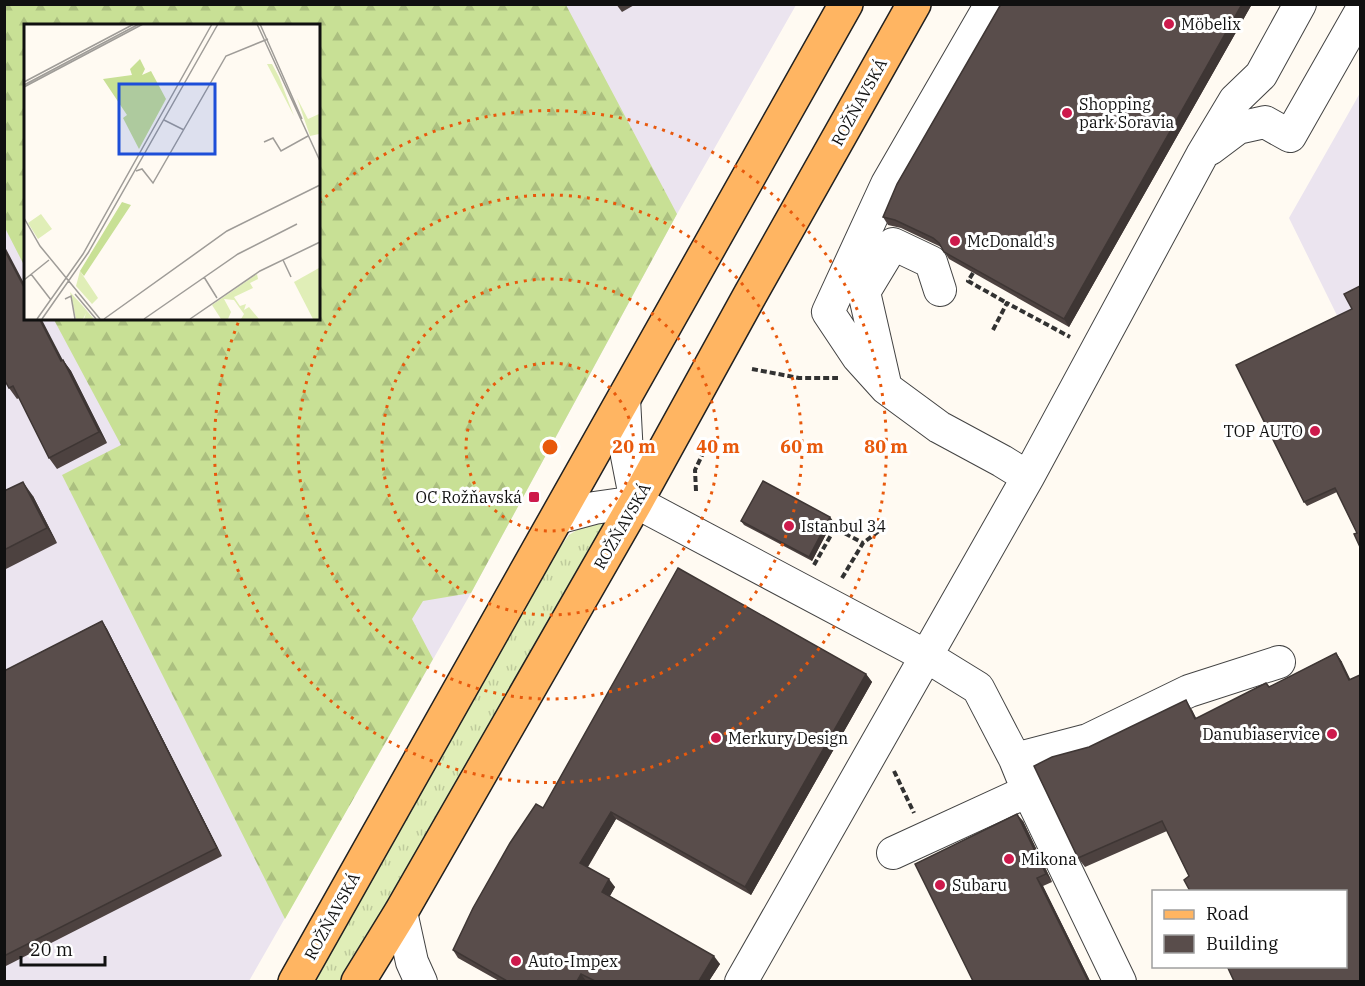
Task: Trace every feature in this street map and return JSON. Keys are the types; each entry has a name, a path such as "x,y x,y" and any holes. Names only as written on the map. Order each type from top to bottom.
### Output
{"main road":[{"name":"ROŽŇAVSKÁ","path":"295,981 846,4"},
{"name":"ROŽŇAVSKÁ","path":"358,981 401,912 636,502 914,4"}],"street":[{"path":"991,4 887,184 828,312 874,374 939,427 1028,477"},
{"path":"741,981 1028,477 1202,155 1235,100 1261,75 1300,4"},
{"path":"1202,155 1238,128 1265,122 1290,136 1360,14"},
{"path":"1253,82 1265,122"},
{"path":"874,374 864,291 893,244 931,262 940,290"},
{"path":"624,398 627,456 636,502"},
{"path":"557,518 594,508 636,502 926,656 978,688 1120,981"},
{"path":"1014,759 1088,740 1189,691 1279,662"},
{"path":"893,853 1028,790"},
{"path":"401,912 412,962 421,981"}],"path":[{"path":"973,273 968,281 1071,338"},
{"path":"993,330 1007,303"},
{"path":"752,369 799,378 874,374"},
{"path":"696,491 695,470 707,445"},
{"path":"813,567 835,528 863,543"},
{"path":"840,582 863,543 882,528"},
{"path":"891,765 927,838"}],"shaded area":[{"path":"5,5 796,5 677,214 471,593 249,981 5,982"},
{"path":"1360,93 1360,362 1289,218"}],"green space":[{"path":"4,5 566,5 677,214 471,593 423,601 412,619 433,659 285,919 62,475 121,445 54,320 320,320 320,24 24,24 24,265 5,228"},
{"path":"608,517 346,981 310,982 543,570 569,535 591,521"}],"building":[{"name":"Shopping park Soravia","path":"1001,4 1242,4 1064,319 944,252 933,238 895,220 883,217 897,184"},
{"path":"4,249 24,287 24,320 40,320 99,432 49,458 13,386 9,388 4,379"},
{"name":"TOP AUTO","path":"1360,286 1360,547 1354,534 1357,533 1335,488 1304,502 1236,365 1352,309 1344,294"},
{"path":"763,481 830,517 809,557 741,521"},
{"path":"23,482 47,528 4,550 4,491"},
{"name":"Merkury Design","path":"678,568 866,674 745,887 611,812 580,863 609,879 602,892 714,956 699,981 595,981 581,974 577,981 507,981 453,950 473,908 510,843 536,804 543,808"},
{"path":"102,621 217,848 4,956 4,671"},
{"path":"1336,653 1349,680 1360,675 1360,981 1234,981 1228,968 1347,968 1347,890 1189,890 1184,880 1189,876 1162,821 1078,858 1034,766 1052,757 1089,747 1186,700 1195,719 1266,683 1269,687"},
{"path":"1017,814 1046,874 1037,878 1088,981 973,981 915,864"}],"place":[{"name":"Möbelix","path":"1169,24"},
{"name":"Shopping park Soravia","path":"1067,113"},
{"name":"McDonald's","path":"955,241"},
{"name":"TOP AUTO","path":"1315,431"},
{"name":"OC Rožňavská","path":"534,497"},
{"name":"Istanbul 34","path":"789,526"},
{"name":"Danubiaservice","path":"1332,734"},
{"name":"Merkury Design","path":"716,738"},
{"name":"Mikona","path":"1009,859"},
{"name":"Subaru","path":"940,885"},
{"name":"Auto-Impex","path":"516,961"}]}
